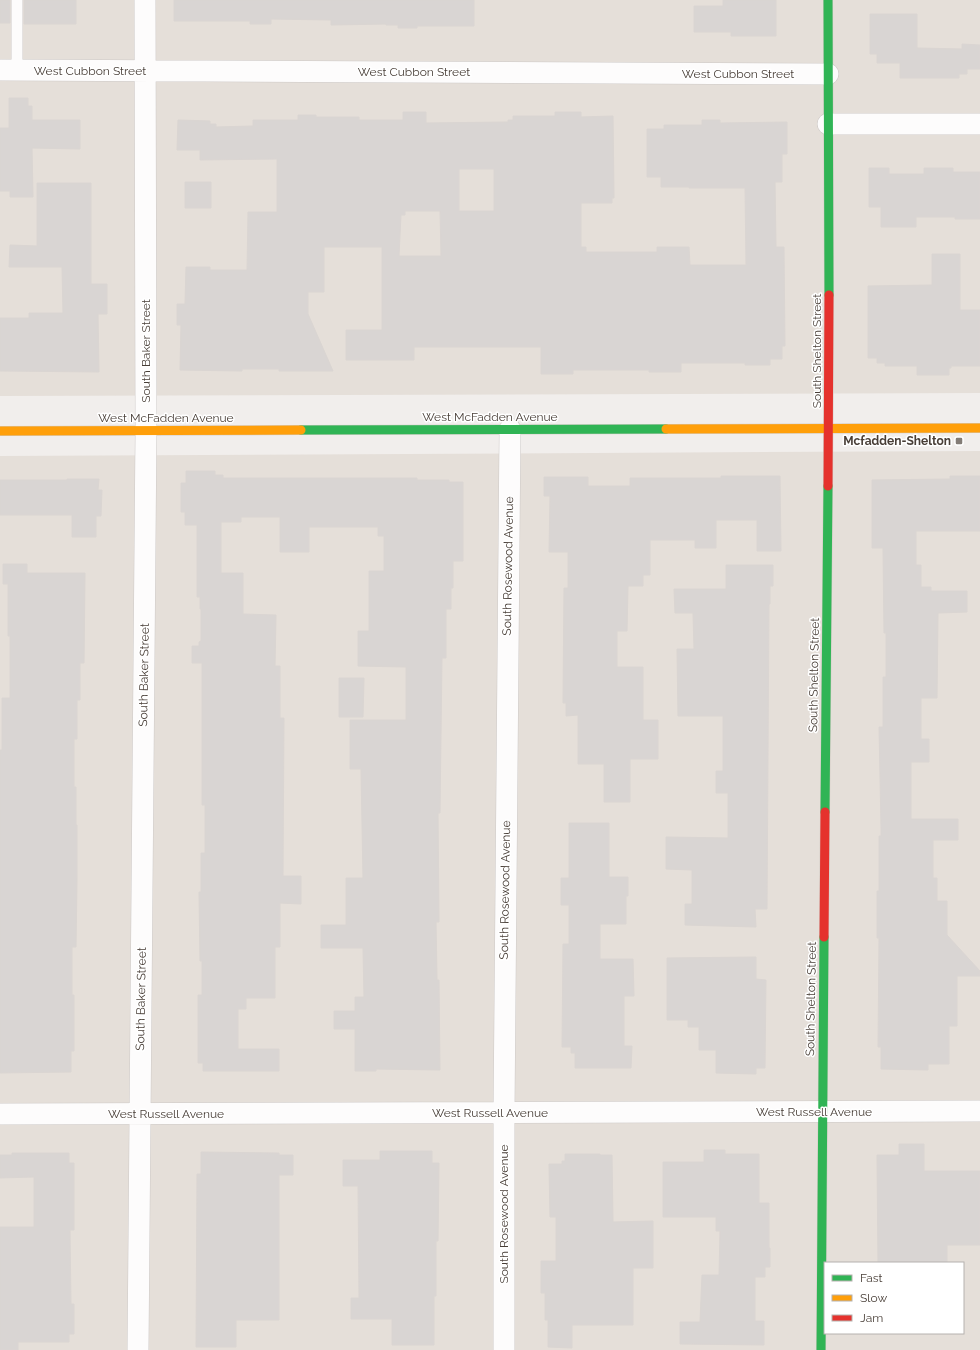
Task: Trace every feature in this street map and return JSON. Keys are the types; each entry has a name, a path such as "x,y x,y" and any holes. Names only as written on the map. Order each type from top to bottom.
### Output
{"street":[{"name":"South Baker Street","path":"138,1350 146,430 145,0"},
{"name":"South Shelton Street","path":"821,1350 829,428 828,0"},
{"name":"West Cubbon Street","path":"8,70 828,74"},
{"path":"828,124 980,124"},
{"name":"West McFadden Avenue","path":"0,431 980,428"},
{"name":"South Rosewood Avenue","path":"504,1350 504,1113 510,429"},
{"name":"West Russell Avenue","path":"0,1114 980,1111"}],"lane":[{"path":"8,70 17,0"}],"shaded area":[{"path":"0,0 980,0 980,393 0,396"},
{"path":"980,451 980,1350 0,1350 0,456"}],"building":[{"path":"0,0 10,0 10,23 0,23"},
{"path":"24,0 76,0 76,24 24,24"},
{"path":"174,0 474,0 474,26 417,26 417,28 398,28 398,25 386,24 331,25 331,20 271,19 271,24 250,24 250,21 174,21"},
{"path":"723,0 776,0 776,36 731,36 731,32 694,32 694,6 723,6"},
{"path":"870,14 917,14 917,48 962,49 962,44 980,45 980,69 967,69 967,74 959,74 959,78 900,78 900,63 877,63 877,54 870,54"},
{"path":"9,98 28,98 28,106 32,106 32,120 80,120 80,149 32,148 33,197 10,197 10,191 0,191 0,128 9,128"},
{"path":"403,112 426,112 426,123 508,122 508,120 513,120 513,116 555,116 555,112 581,112 581,117 613,116 614,198 612,198 612,203 581,203 581,247 586,247 586,252 657,252 657,247 689,247 690,265 746,265 745,188 661,187 661,177 647,177 647,129 664,129 664,125 702,125 702,120 720,120 720,123 787,122 787,154 782,154 782,182 775,182 776,247 784,247 785,346 782,346 782,359 770,359 770,365 745,365 745,363 681,363 681,372 649,372 649,370 573,370 573,374 541,374 541,347 414,347 414,360 346,360 346,330 382,330 382,247 324,247 324,292 308,292 308,314 333,371 279,371 279,369 242,369 242,371 180,370 181,325 177,325 177,304 185,304 186,267 210,267 210,270 247,270 248,212 277,212 277,159 200,160 200,150 177,150 178,120 210,121 210,124 216,124 216,127 253,126 253,120 298,120 298,115 316,115 316,117 359,117 359,120 403,120","holes":["459,169 494,169 494,211 459,211","405,211 440,211 441,256 399,256 401,215 405,215"]},
{"path":"869,168 889,168 889,174 924,174 924,168 953,168 953,172 980,172 980,219 955,219 955,217 916,217 916,227 881,227 881,207 869,207"},
{"path":"185,182 211,182 211,208 185,208"},
{"path":"37,183 91,183 91,284 107,284 107,314 98,314 99,372 0,371 0,318 29,318 29,313 63,313 62,267 9,267 10,245 37,246"},
{"path":"932,254 960,254 960,310 980,310 980,366 951,366 951,368 949,368 949,375 917,375 917,366 885,366 885,363 877,363 877,358 868,358 868,286 932,285"},
{"path":"186,471 215,471 215,475 223,475 223,478 417,478 417,480 449,480 449,482 463,482 463,561 453,561 451,609 446,609 446,658 442,658 440,813 438,813 439,922 436,922 437,980 439,980 440,1070 376,1069 376,1071 355,1071 355,1029 334,1029 334,1011 355,1011 355,997 364,997 363,948 321,948 321,925 346,925 346,878 363,878 361,769 350,769 350,720 406,720 406,667 358,666 358,631 369,631 369,571 384,571 384,536 378,536 378,527 309,527 309,552 280,552 280,517 241,517 241,522 221,522 221,573 243,573 243,614 276,615 275,666 280,666 280,718 284,718 283,876 301,876 301,904 280,903 280,947 275,947 275,998 246,998 246,1009 238,1009 238,1049 279,1049 279,1071 203,1071 203,1063 198,1063 198,995 202,995 199,892 201,892 201,853 205,853 205,805 202,805 202,663 192,663 192,646 199,646 199,642 201,641 200,597 197,597 197,525 185,525 185,512 181,512 181,483 186,483"},
{"path":"721,476 780,476 781,551 757,551 757,520 716,520 716,548 695,548 695,540 650,540 650,575 643,575 643,586 628,586 627,631 617,631 617,667 643,667 643,720 658,720 658,759 630,759 630,802 604,802 604,764 578,764 578,715 566,716 566,703 563,703 564,588 568,588 568,552 549,552 550,496 544,496 544,477 588,477 588,486 630,486 630,478 721,478"},
{"path":"950,476 980,476 980,531 916,531 916,565 921,565 921,587 931,587 931,591 967,591 967,612 938,613 937,698 921,698 921,739 929,739 929,762 911,762 911,819 958,819 958,840 933,840 933,878 937,878 937,901 947,901 947,935 980,971 980,976 957,976 957,1026 949,1026 949,1064 928,1064 928,1070 881,1069 881,1047 878,1047 879,938 877,938 877,891 879,891 879,836 881,836 879,727 883,727 883,677 886,677 886,633 884,633 883,548 872,548 872,480 950,479"},
{"path":"99,479 98,490 102,490 101,516 96,516 96,537 72,537 72,515 0,515 0,480"},
{"path":"3,564 27,564 27,573 85,573 84,663 80,663 80,700 77,700 77,739 74,739 77,878 76,947 72,947 74,1051 71,1051 71,1072 0,1073 0,750 2,750 2,698 10,698 8,584 3,584"},
{"path":"726,565 773,565 773,586 770,586 769,604 767,909 755,909 756,927 685,925 685,904 692,904 692,870 666,869 666,837 728,838 728,793 716,793 716,771 723,771 723,716 678,716 677,649 694,649 693,613 675,613 674,589 726,589"},
{"path":"339,678 364,678 363,717 339,717"},
{"path":"569,823 609,823 609,877 628,877 626,924 600,924 600,959 633,959 634,996 624,996 624,1046 632,1046 631,1068 575,1068 575,1053 571,1053 571,1047 562,1047 563,944 569,944 569,905 561,905 561,878 569,878"},
{"path":"756,957 756,979 766,980 765,1068 756,1068 756,1074 716,1073 716,1050 699,1050 699,1027 688,1027 688,1020 667,1020 667,958"},
{"path":"899,1144 924,1144 924,1171 980,1171 980,1245 947,1245 947,1262 878,1262 877,1155 899,1155"},
{"path":"704,1150 725,1150 725,1154 759,1154 759,1203 769,1203 770,1267 765,1267 765,1277 755,1277 755,1321 764,1321 764,1345 680,1344 680,1322 700,1322 702,1275 719,1275 720,1231 716,1231 716,1217 663,1217 663,1162 704,1162"},
{"path":"380,1151 432,1151 432,1163 439,1163 438,1241 436,1241 436,1296 434,1296 434,1345 392,1345 392,1319 351,1319 351,1298 359,1298 358,1186 343,1186 343,1160 380,1160"},
{"path":"201,1152 279,1153 279,1155 293,1155 293,1175 279,1175 279,1320 236,1320 236,1347 196,1347 197,1174 201,1174"},
{"path":"12,1153 69,1153 69,1163 74,1163 74,1230 70,1230 71,1304 74,1304 74,1334 69,1334 69,1342 18,1342 18,1350 0,1350 0,1227 34,1227 34,1177 0,1178 0,1155 12,1155"},
{"path":"565,1154 612,1155 613,1222 653,1221 653,1268 633,1268 633,1325 572,1325 572,1348 548,1347 548,1320 545,1320 545,1293 541,1293 541,1261 556,1261 556,1217 550,1217 549,1164 562,1164 562,1161 565,1161"}],"traffic: fast":[{"path":"828,0 829,295"},
{"path":"301,430 666,429"},
{"path":"825,812 828,486"},
{"path":"821,1350 824,937"}],"traffic: slow":[{"path":"666,429 980,428"},
{"path":"0,431 301,430"}],"traffic: jam":[{"path":"828,486 829,295"},
{"path":"824,937 825,812"}],"place":[{"name":"Mcfadden-Shelton","path":"959,441"}]}
